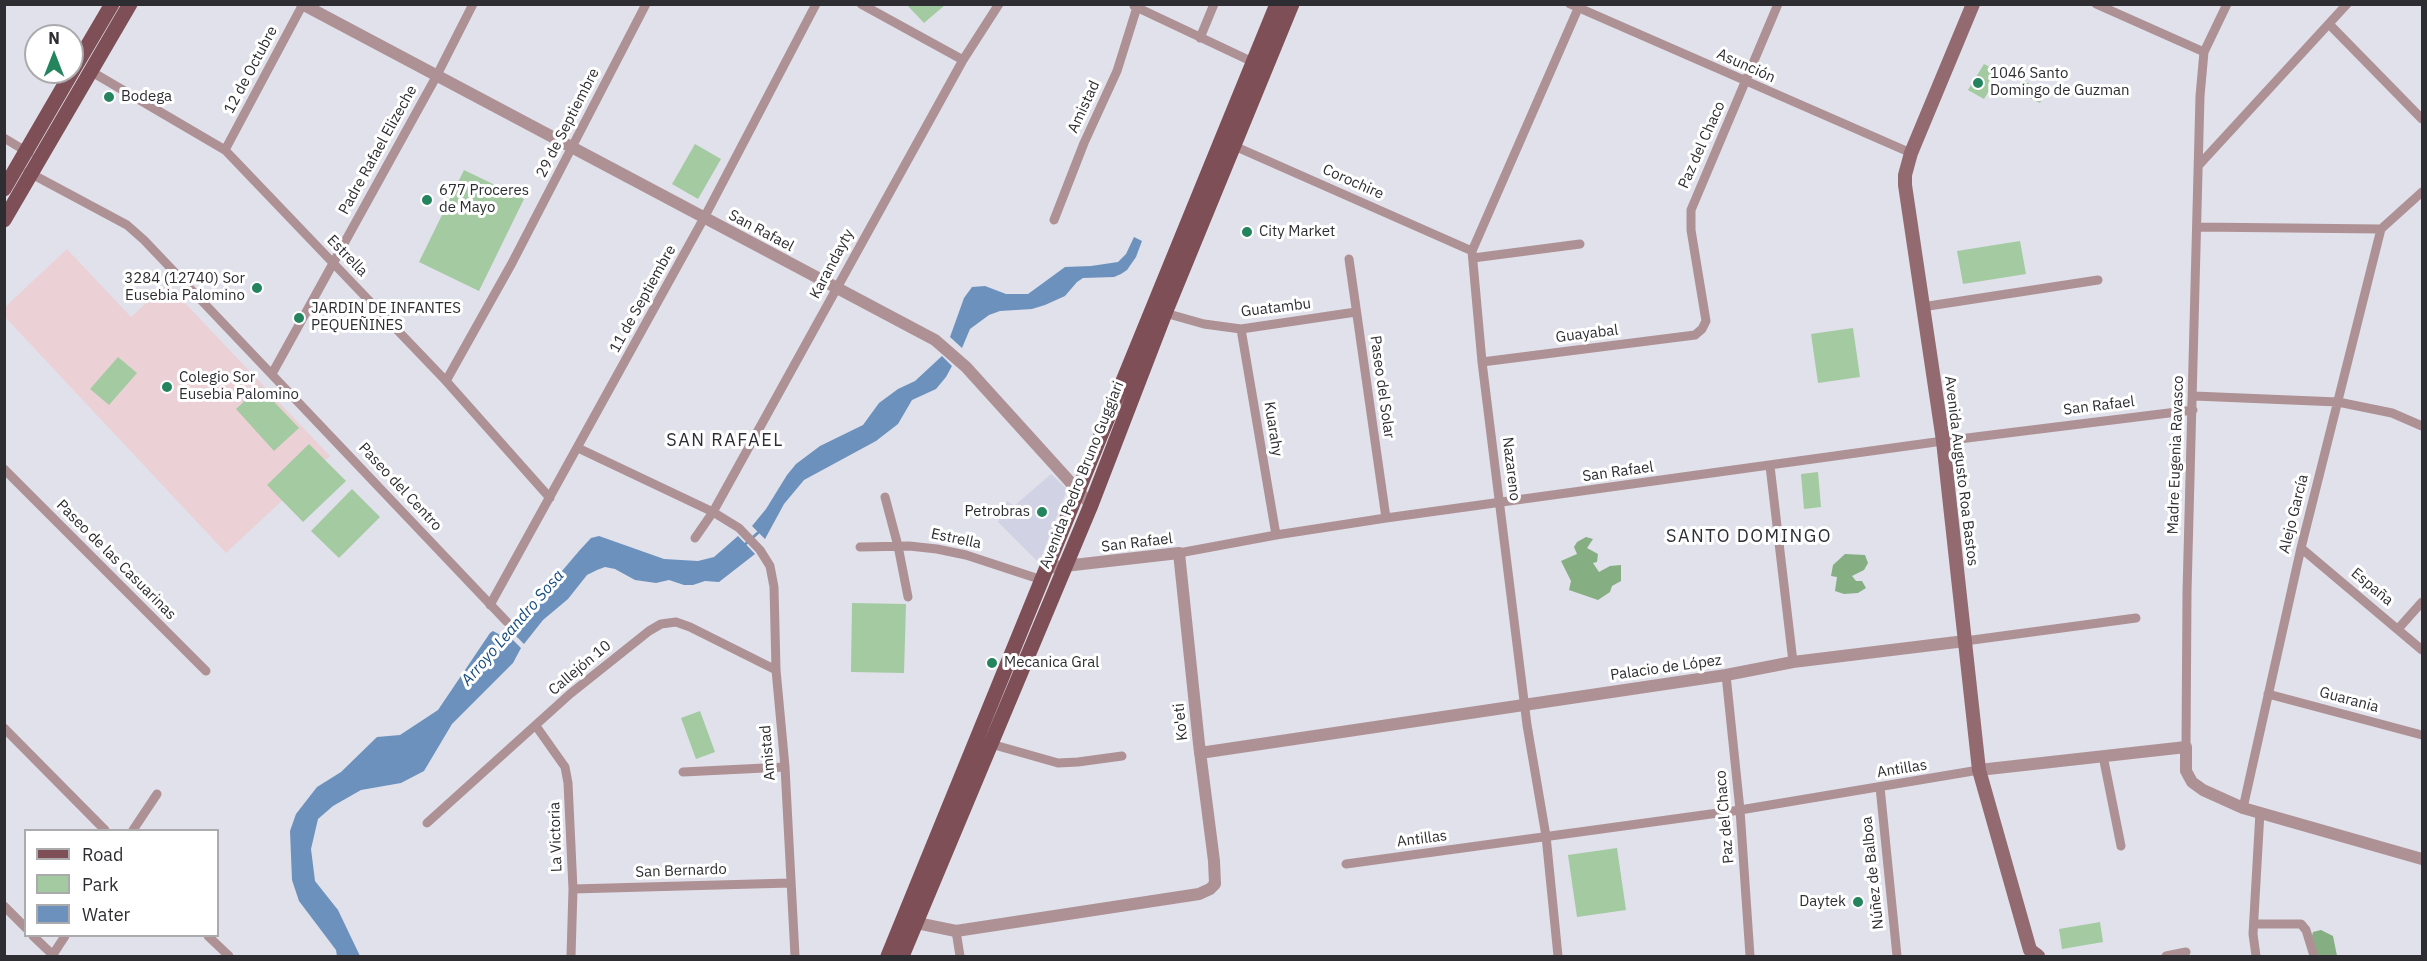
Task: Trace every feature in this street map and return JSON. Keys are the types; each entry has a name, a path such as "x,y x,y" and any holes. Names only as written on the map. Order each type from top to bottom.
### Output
{"main road":[{"path":"84,52 112,4"},
{"path":"4,220 24,170 92,72 130,4"},
{"name":"Avenida Pedro Bruno Guggiari","path":"1260,65 1277,4"},
{"name":"Avenida Pedro Bruno Guggiari","path":"902,957 910,921 1044,574 1260,65 1292,4"},
{"name":"Avenida Augusto Roa Bastos","path":"1973,4 1911,153 1905,175 1905,185 1943,441 1979,770 2032,954"},
{"path":"33,155 66,84"},
{"name":"Avenida Pedro Bruno Guggiari","path":"888,957 910,921 991,744 1091,505 1228,143"},
{"path":"4,189 24,170"}],"street":[{"name":"Padre Rafael Elizeche","path":"273,372 436,77 473,4"},
{"name":"29 de Septiembre","path":"446,381 512,263 646,4"},
{"name":"11 de Septiembre","path":"490,605 704,219 816,4"},
{"path":"861,4 963,60"},
{"name":"Karandayty","path":"695,538 713,512 963,60 999,4"},
{"path":"1200,38 1214,4"},
{"name":"Paz del Chaco","path":"1695,335 1706,321 1691,230 1691,210 1778,4"},
{"path":"2096,4 2204,52 2227,4"},
{"path":"2199,165 2347,4"},
{"name":"San Rafael","path":"303,5 935,340 966,367 1091,505"},
{"name":"12 de Octubre","path":"225,150 303,5"},
{"path":"1135,6 1260,65"},
{"name":"Amistad","path":"1054,220 1084,143 1117,71 1135,6"},
{"name":"Asunción","path":"1576,6 1746,83 1911,153"},
{"name":"Nazareno","path":"1558,957 1546,836 1525,703 1482,362 1472,254 1576,6"},
{"path":"2329,24 2422,119"},
{"name":"Madre Eugenia Ravasco","path":"2186,747 2187,592 2204,52"},
{"name":"Estrella","path":"92,72 225,150 446,381 550,498"},
{"path":"4,138 33,155"},
{"name":"Corochire","path":"1228,143 1472,254"},
{"name":"Paseo del Centro","path":"24,170 127,225 144,240 273,372 507,621"},
{"path":"2197,226 2381,229 2422,192"},
{"name":"Alejo García","path":"2243,808 2301,548 2381,229"},
{"path":"1472,254 1580,244"},
{"name":"Paseo del Solar","path":"1349,260 1386,518"},
{"path":"1922,307 2098,280"},
{"name":"Guatambu","path":"1165,313 1204,324 1241,329 1356,312"},
{"name":"Kuarahy","path":"1241,329 1276,535"},
{"name":"Guayabal","path":"1482,362 1695,335"},
{"path":"2194,396 2338,402 2376,409 2422,426"},
{"name":"San Rafael","path":"1044,574 1065,567 1179,553 1386,518 1943,441 2193,410"},
{"path":"578,448 713,512"},
{"path":"1770,466 1794,662"},
{"name":"Paseo de las Casuarinas","path":"4,469 206,671"},
{"path":"885,496 908,597"},
{"name":"Amistad","path":"713,512 739,528 760,550 770,566 774,587 776,670 785,767 795,957"},
{"name":"Estrella","path":"860,548 898,546 937,549 1044,574"},
{"name":"España","path":"2301,548 2422,650"},
{"name":"Ko'eti","path":"956,931 1199,894 1213,886 1214,861 1179,553"},
{"path":"2398,629 2422,602"},
{"name":"Palacio de López","path":"1200,753 1726,675 1794,662 2136,618"},
{"name":"Callejón 10","path":"427,823 570,694 661,624 676,622 690,627 776,670"},
{"name":"Paz del Chaco","path":"1726,675 1740,810 1750,957"},
{"name":"Guarania","path":"2268,694 2422,735"},
{"name":"La Victoria","path":"536,726 565,767 568,783 573,890 572,957"},
{"path":"4,728 103,829"},
{"path":"991,744 1058,763 1122,756"},
{"path":"2186,747 2186,771 2192,782 2203,790 2243,808 2422,858"},
{"name":"Antillas","path":"1346,864 1740,810 1979,770 2186,747"},
{"path":"2103,756 2121,846"},
{"path":"683,772 785,767"},
{"name":"Núñez de Balboa","path":"1880,787 1897,957"},
{"path":"134,829 158,794"},
{"path":"2256,957 2253,944 2260,812"},
{"name":"San Bernardo","path":"573,890 790,883"},
{"path":"4,906 24,926"},
{"path":"910,921 956,931 960,957"},
{"path":"2255,924 2301,924 2306,930 2314,957"},
{"path":"34,937 53,956 64,937"},
{"path":"209,937 229,957"},
{"path":"2166,957 2186,952"}],"shaded area":[{"name":"Colegio Sor Eusebia Palomino","path":"67,249 131,317 167,284 330,456 226,553 5,317 5,307"},
{"path":"1051,474 1067,489 1039,563 998,522 1007,501 1014,506"}],"green space":[{"path":"907,5 945,5 924,23"},
{"path":"1984,64 2000,73 1984,99 1968,90"},
{"path":"2024,81 2046,92 2040,103 2019,93"},
{"path":"695,144 721,159 698,199 672,184"},
{"path":"464,170 524,199 479,291 419,262"},
{"path":"2020,241 2026,274 1963,284 1957,251"},
{"path":"1853,328 1860,377 1818,383 1811,334"},
{"path":"118,357 137,373 109,405 90,389"},
{"path":"260,387 299,428 274,451 236,409"},
{"path":"309,444 346,481 303,522 267,485"},
{"path":"1818,472 1821,507 1804,509 1801,474"},
{"path":"352,489 380,517 339,558 311,531"},
{"path":"1586,537 1593,539 1587,548 1598,554 1597,562 1593,563 1599,572 1610,566 1621,565 1621,581 1612,586 1610,592 1598,600 1569,590 1571,581 1561,561 1577,554 1574,547 1577,542"},
{"path":"1845,554 1865,555 1868,563 1864,570 1852,576 1856,581 1862,581 1866,588 1858,593 1844,594 1835,591 1837,577 1831,576 1833,565"},
{"path":"852,603 906,604 904,673 851,672"},
{"path":"700,711 715,752 696,759 681,718"},
{"path":"1617,848 1626,910 1577,917 1568,855"},
{"path":"2100,922 2103,942 2062,949 2059,929"},
{"path":"2321,930 2333,936 2337,956 2319,956 2316,952 2312,936 2313,932"}],"water":[{"path":"1134,237 1142,241 1136,257 1127,270 1121,274 1114,277 1083,278 1065,296 1045,305 1032,309 1000,311 989,315 970,329 962,348 950,337 964,298 972,287 985,286 1006,294 1028,294 1065,267 1118,262 1126,254"},
{"path":"942,356 952,366 946,377 936,389 912,400 898,424 876,441 804,480 784,504 765,539 752,526 796,464 820,446 863,425 879,403 898,389 915,381"},
{"path":"599,536 664,559 698,561 714,557 738,536 755,554 719,582 705,581 693,585 684,585 669,580 656,583 635,580 615,569 605,567 597,570 587,575 568,599 543,620 524,644 511,631 591,538"},
{"path":"493,631 504,637 507,634 521,648 513,663 452,724 424,771 401,783 361,790 333,806 318,819 311,849 315,881 338,910 360,956 337,956 336,950 299,901 292,880 290,831 296,814 317,787 341,772 377,737 400,735 438,710"}],"waterway":[{"name":"Arroyo Leandro Sosa","path":"742,547 760,531"}],"place":[{"name":"1046 Santo Domingo de Guzman","path":"1978,83"},
{"name":"Bodega","path":"109,97"},
{"name":"677 Proceres de Mayo","path":"427,200"},
{"name":"City Market","path":"1247,232"},
{"name":"3284 (12740) Sor Eusebia Palomino","path":"257,288"},
{"name":"JARDIN DE INFANTES PEQUEÑINES","path":"299,318"},
{"name":"Colegio Sor Eusebia Palomino","path":"167,387"},
{"name":"Petrobras","path":"1042,512"},
{"name":"Mecanica Gral","path":"992,663"},
{"name":"Daytek","path":"1858,902"}],"district":[{"name":"SAN RAFAEL","path":"725,441"},
{"name":"SANTO DOMINGO","path":"1749,537"}]}
